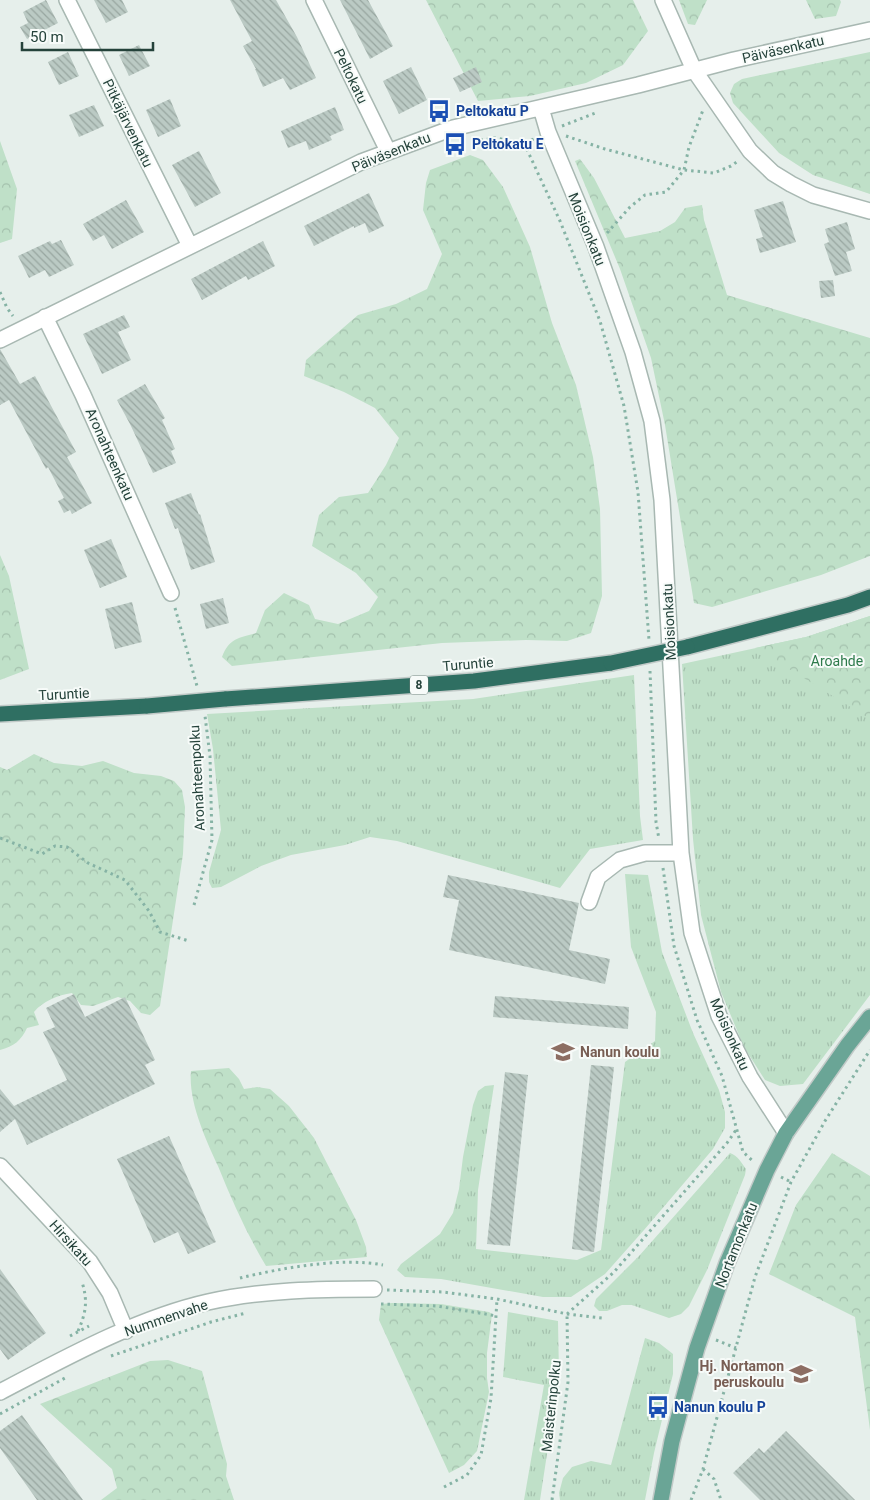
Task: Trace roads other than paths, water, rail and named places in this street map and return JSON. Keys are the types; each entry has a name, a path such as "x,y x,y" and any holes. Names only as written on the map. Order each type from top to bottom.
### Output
{"highway":[{"name":"Turuntie","path":"0,714 146,706 474,681 612,663 687,648 848,605 870,597"}],"main road":[{"name":"Nortamonkatu","path":"661,1500 672,1441 702,1334 731,1255 767,1170 786,1133 847,1046 870,1017"}],"street":[{"name":"Pitkäjärvenkatu","path":"67,0 190,246"},
{"name":"Peltokatu","path":"314,0 388,151"},
{"path":"663,0 694,70 750,151 773,173 791,184 813,195 870,211"},
{"name":"Päiväsenkatu","path":"0,340 388,151 453,128 870,30"},
{"name":"Moisionkatu","path":"541,108 596,247 633,352 652,422 662,500 681,852 692,933 719,1016 750,1077 786,1133"},
{"name":"Aronahteenkatu","path":"45,317 83,395 171,593"},
{"path":"589,902 598,877 620,860 645,853 681,852"},
{"name":"Hirsikatu","path":"0,1166 90,1262 110,1293 126,1331"},
{"name":"Nummenvahe","path":"0,1392 84,1348 173,1312 209,1302 263,1293 336,1289 373,1296"}],"place":[{"name":"Peltokatu P","path":"439,111"},
{"name":"Peltokatu E","path":"455,144"},
{"name":"Nanun koulu","path":"563,1052"},
{"name":"Hj. Nortamon peruskoulu","path":"801,1374"},
{"name":"Nanun koulu P","path":"658,1407"}],"park label":[{"name":"Aroahde","path":"837,661"}]}
